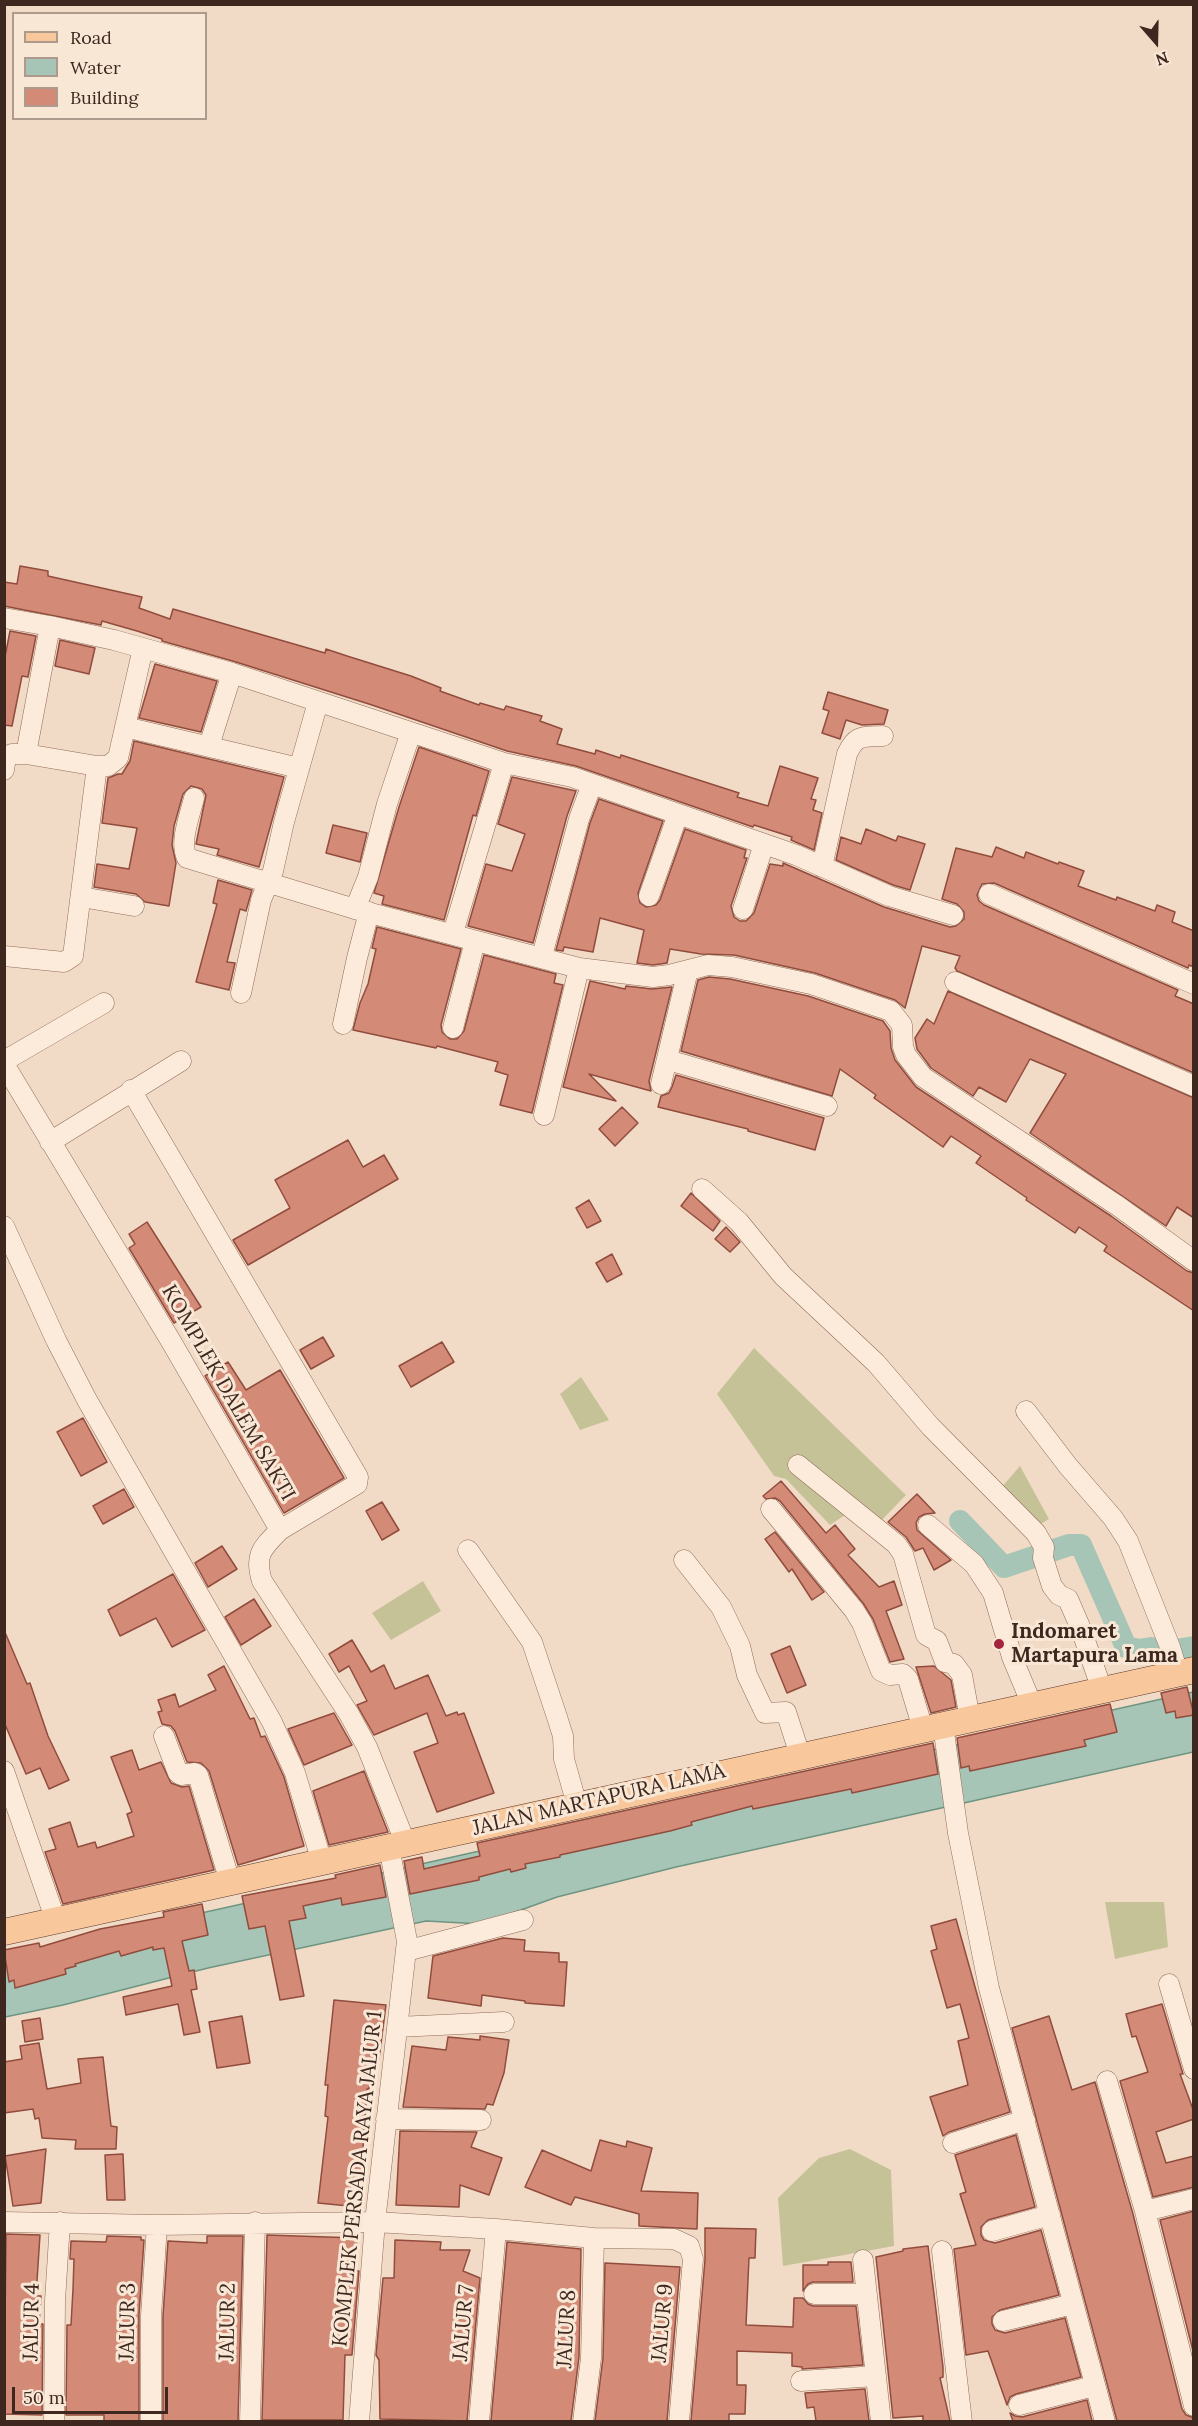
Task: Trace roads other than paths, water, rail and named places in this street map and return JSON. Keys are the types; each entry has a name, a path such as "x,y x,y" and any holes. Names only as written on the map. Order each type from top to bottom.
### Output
{"main road":[{"name":"JALAN MARTAPURA LAMA","path":"4,1932 322,1862 396,1851 577,1805 800,1755 937,1731 970,1719 1102,1690 1179,1662"}],"street":[{"path":"4,618 50,626 143,648 232,673 504,763 572,777 764,844 889,896 953,915"},
{"path":"26,754 30,721 50,626"},
{"path":"4,770 6,758 12,754 108,766 117,758 143,648"},
{"path":"209,746 232,673"},
{"path":"241,993 261,900 269,881 318,702"},
{"path":"125,727 299,768"},
{"path":"343,1024 368,877 387,804 411,732"},
{"path":"822,867 847,754 853,741 859,737 883,736"},
{"path":"453,933 504,763"},
{"path":"4,956 64,962 73,956 97,766"},
{"path":"543,957 579,819 592,784"},
{"path":"194,798 184,844 187,858 362,910 579,968 652,977 708,965 732,967 811,984 891,1011 902,1024 903,1047 906,1055 923,1077 1026,1148 1118,1206 1194,1261"},
{"path":"649,896 678,814"},
{"path":"743,909 764,844"},
{"path":"989,894 1194,984"},
{"path":"81,897 134,906"},
{"path":"453,1028 476,940"},
{"path":"544,1115 579,968"},
{"path":"661,1084 688,970"},
{"path":"955,982 1194,1086"},
{"path":"4,1063 104,1003"},
{"path":"668,1060 827,1106"},
{"path":"50,1142 181,1061"},
{"name":"KOMPLEK DALEM SAKTI","path":"4,1063 172,1343 280,1530 263,1546 258,1560 262,1581 349,1713 367,1747 396,1851 407,1946"},
{"path":"131,1090 358,1477 357,1484 280,1530"},
{"path":"702,1189 739,1222 783,1276 876,1363 930,1426 1036,1533 1044,1553 1052,1586 1059,1595 1068,1599 1082,1629 1102,1690"},
{"path":"4,1226 56,1340 87,1400 272,1722 295,1773 322,1862"},
{"path":"1026,1411 1068,1466 1113,1518 1128,1541 1179,1662"},
{"path":"798,1465 896,1544 903,1554 926,1635 937,1641 945,1662 954,1664 962,1675 970,1719"},
{"path":"771,1509 854,1610 862,1623 881,1671 890,1675 903,1674 937,1731 956,1808 958,1833 989,1988 1105,2421"},
{"path":"928,1525 974,1564 993,1593 1012,1657 1032,1705"},
{"path":"468,1550 532,1642 557,1717 562,1736 564,1759 577,1805"},
{"path":"684,1560 721,1607 740,1646 747,1675 765,1713 786,1712 800,1755"},
{"path":"164,1736 178,1773 198,1775 230,1882"},
{"path":"4,1771 56,1921"},
{"path":"407,1946 523,1920"},
{"name":"KOMPLEK PERSADA RAYA JALUR 1","path":"359,2421 375,2222 407,1946"},
{"path":"1168,1984 1194,2069"},
{"path":"397,2027 504,2022"},
{"path":"1107,2081 1145,2211 1194,2406"},
{"path":"387,2119 481,2120"},
{"path":"953,2144 1025,2120"},
{"path":"1145,2211 1194,2199"},
{"path":"992,2231 1050,2215"},
{"path":"4,2222 157,2225 375,2222 496,2229 594,2238"},
{"name":"JALUR 2","path":"250,2421 255,2222"},
{"name":"JALUR 4","path":"54,2421 55,2301 60,2223"},
{"name":"JALUR 3","path":"151,2421 151,2316 157,2225"},
{"name":"JALUR 7","path":"479,2421 496,2229"},
{"name":"JALUR 9","path":"594,2238 674,2239 688,2246 693,2259 679,2421"},
{"name":"JALUR 8","path":"583,2421 591,2358 594,2238"},
{"path":"942,2251 962,2421"},
{"path":"863,2260 880,2421"},
{"path":"814,2294 867,2294"},
{"path":"1003,2321 1073,2304"},
{"path":"801,2380 876,2376"},
{"path":"1019,2405 1094,2386"}],"water":[{"path":"1193,1692 1193,1752 676,1867 557,1897 482,1924 426,1921 208,1968 63,2005 5,2017 4,1957"}],"waterway":[{"path":"960,1521 1004,1567 1069,1545 1081,1545 1126,1647 1139,1650 1151,1648 1164,1652 1194,1647"}],"place":[{"name":"Indomaret Martapura Lama","path":"999,1644"}]}
